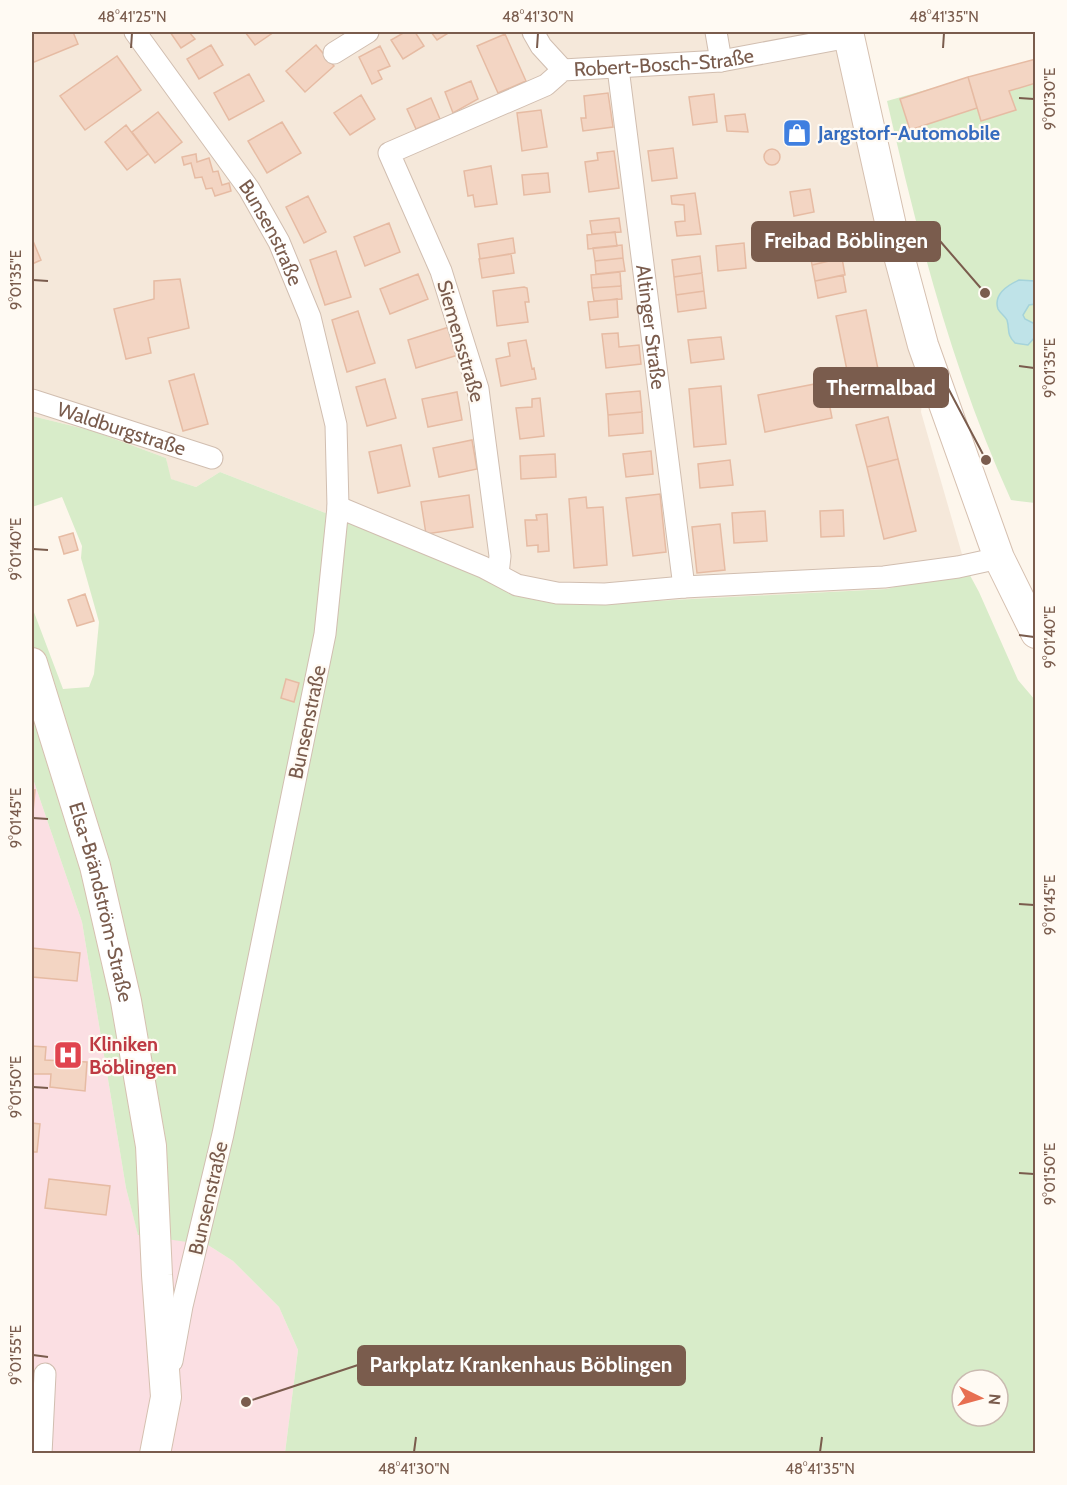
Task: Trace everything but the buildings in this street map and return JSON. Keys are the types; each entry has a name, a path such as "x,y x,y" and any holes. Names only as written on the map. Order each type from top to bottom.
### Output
{"street":[{"name":"Bunsenstraße","path":"135,32 249,189 279,242 310,317 336,424 338,507 325,634 223,1134 182,1306 155,1454"},
{"path":"334,53 368,32"},
{"path":"533,32 541,46 563,70"},
{"path":"716,32 721,61"},
{"path":"848,34 891,226 923,345 999,558 1035,633"},
{"name":"Robert-Bosch-Straße","path":"389,153 546,85 563,70 721,61 848,34"},
{"name":"Altinger Straße","path":"618,68 684,587"},
{"name":"Siemensstraße","path":"389,153 441,271 478,389 500,556 498,574"},
{"name":"Waldburgstraße","path":"32,400 212,458"},
{"path":"338,507 498,574 517,585 557,593 606,594 684,587 884,578 958,567 999,558"},
{"name":"Elsa-Brändström-Straße","path":"32,663 95,866 126,1001 151,1146 166,1397"},
{"path":"41,1454 45,1374"}],"shaded area":[{"path":"32,32 854,32 928,346 921,412 966,568 887,589 578,605 532,600 520,597 502,586 341,519 220,472 196,487 170,479 166,458 93,431 32,416"},
{"name":"Kliniken Böblingen","path":"32,776 82,922 126,1188 138,1234 208,1245 233,1261 279,1307 298,1350 285,1453 32,1453"}],"green space":[{"path":"1035,59 1035,503 1011,500 971,402 925,254 887,101"},
{"path":"32,416 93,431 166,458 171,479 196,487 220,472 341,519 521,595 547,602 578,605 887,589 966,568 1018,680 1035,700 1035,1453 285,1453 298,1350 279,1307 233,1261 208,1245 138,1235 126,1188 82,922 32,776 32,607 63,689 89,687 94,674 99,622 81,558 82,546 62,497 32,507"}],"water":[{"path":"1019,280 1035,281 1035,304 1029,305 1023,315 1025,319 1035,324 1035,337 1028,345 1015,343 1012,340 1007,320 998,309 997,304 1002,291"}],"place":[{"name":"Jargstorf-Automobile","path":"797,133"},
{"name":"Freibad Böblingen","path":"985,293"},
{"name":"Thermalbad","path":"986,460"},
{"name":"Kliniken Böblingen","path":"68,1055"},
{"name":"Parkplatz Krankenhaus Böblingen","path":"246,1402"}]}
